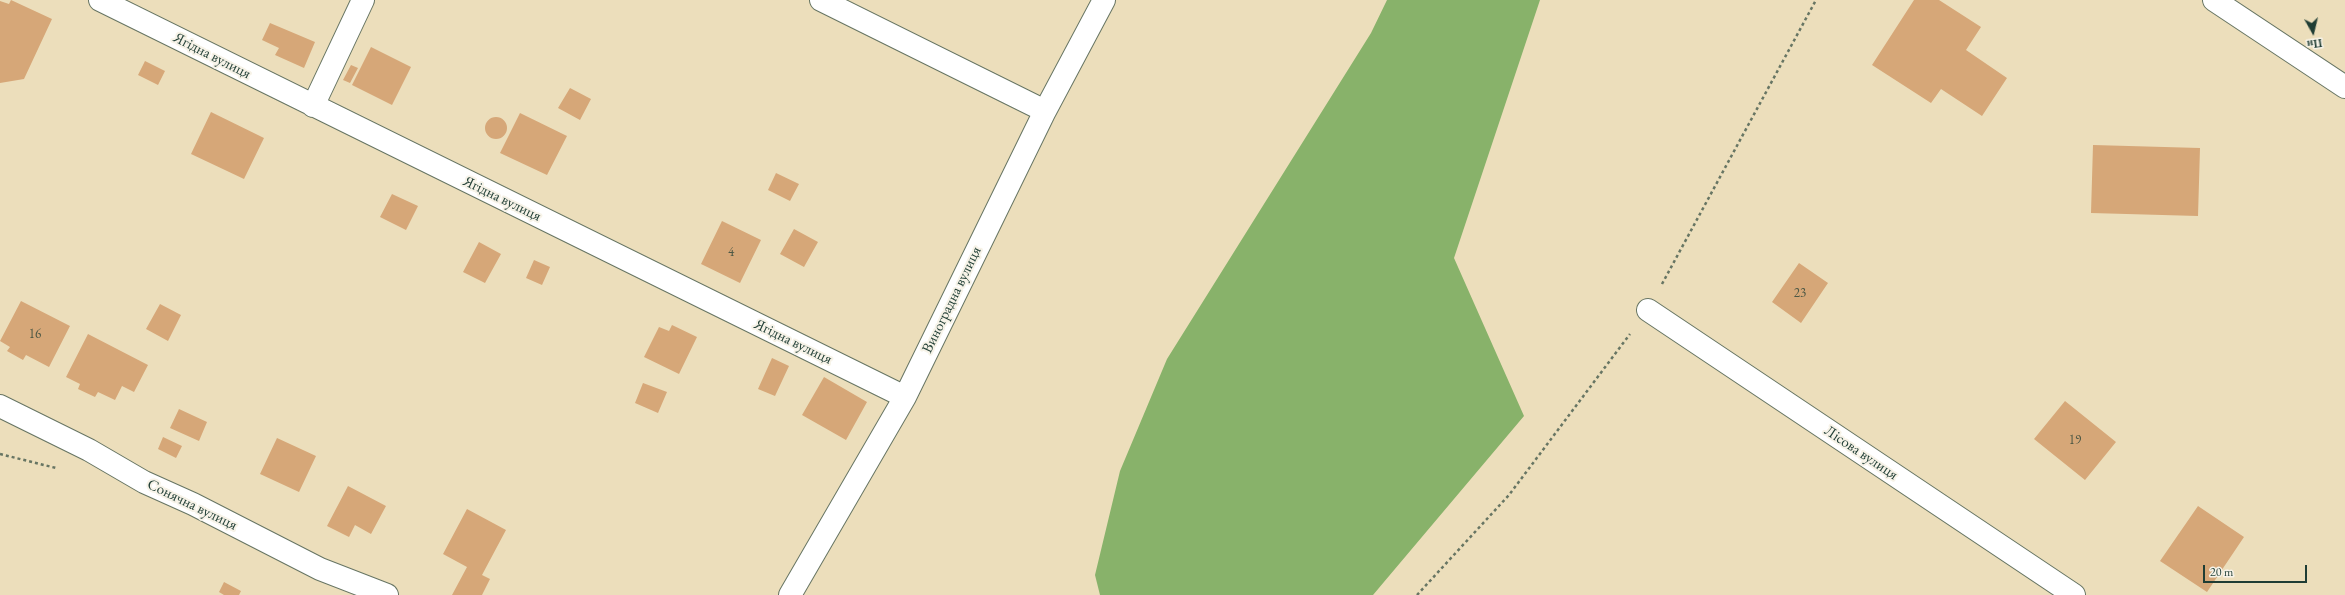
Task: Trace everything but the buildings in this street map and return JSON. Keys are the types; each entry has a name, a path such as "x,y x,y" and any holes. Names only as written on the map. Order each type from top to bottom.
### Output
{"street":[{"name":"Ягідна вулиця","path":"100,0 905,397"},
{"path":"313,106 363,0"},
{"path":"821,0 1045,111"},
{"name":"Виноградна вулиця","path":"790,595 905,397 1045,111 1104,0"},
{"path":"2214,0 2345,87"},
{"name":"Лісова вулиця","path":"1648,310 2074,595"},
{"name":"Сонячна вулиця","path":"0,406 89,450 144,482 193,504 320,569 387,595"}],"green space":[{"path":"1387,0 1540,0 1454,258 1524,416 1373,595 1100,595 1095,575 1120,471 1167,359 1371,33"}]}
